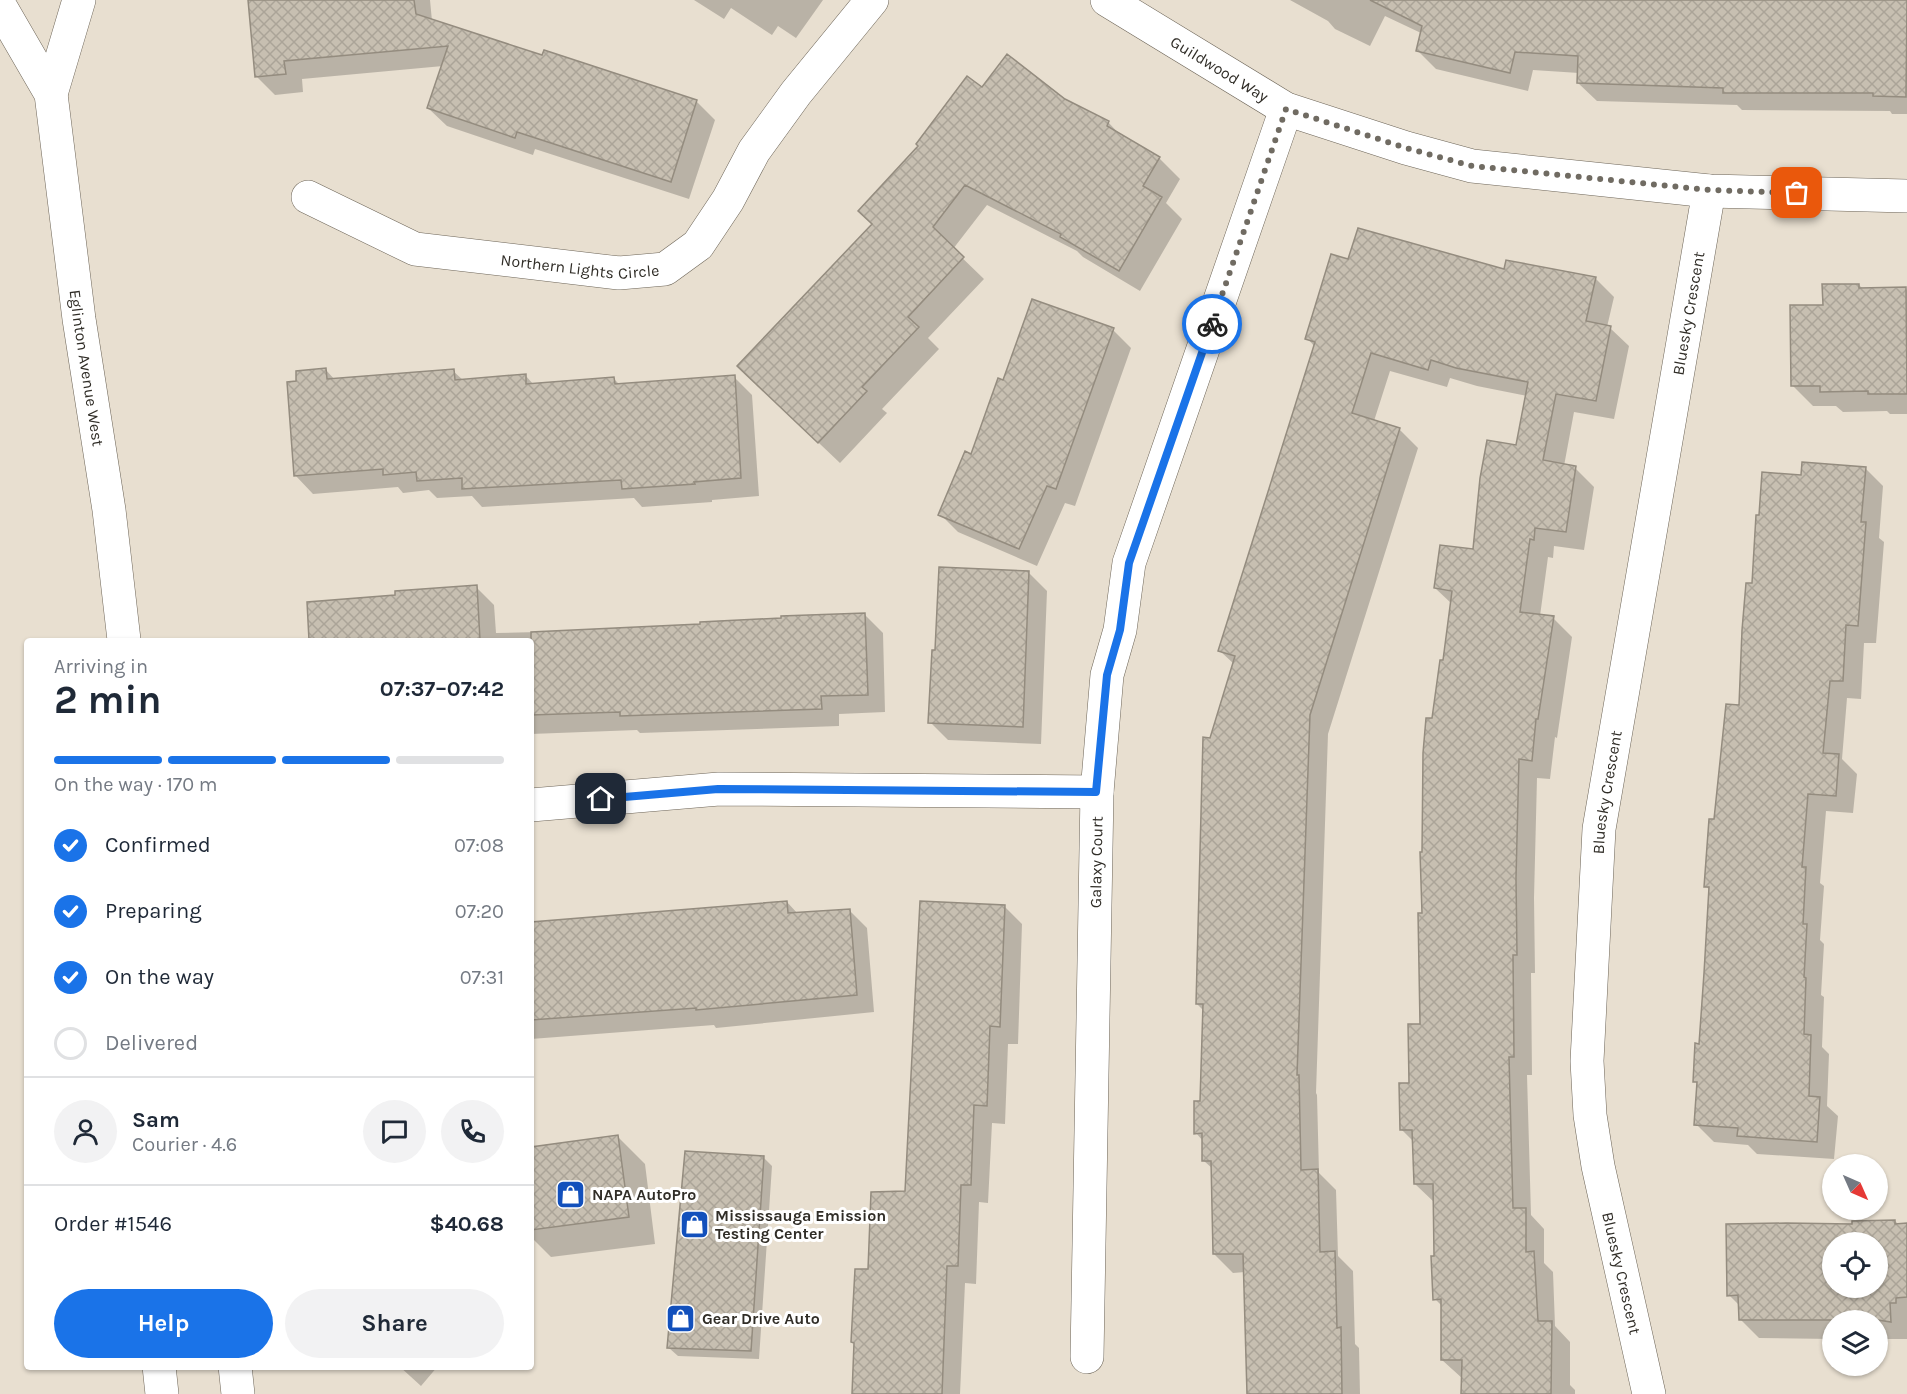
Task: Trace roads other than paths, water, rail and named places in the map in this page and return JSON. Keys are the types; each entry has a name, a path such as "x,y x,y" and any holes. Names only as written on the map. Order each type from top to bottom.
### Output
{"street":[{"name":"Eglinton Avenue West","path":"51,94 79,0"},
{"name":"Northern Lights Circle","path":"308,197 415,249 618,273 664,269 698,245 728,200 754,150 796,93 872,0"},
{"name":"Guildwood Way","path":"1107,0 1286,109 1406,148 1472,166 1709,190 1907,196"},
{"name":"Eglinton Avenue West","path":"0,6 51,94 79,319 109,510 124,638"},
{"name":"Galaxy Court","path":"1087,1357 1096,792 1107,675 1120,630 1129,563 1286,109"},
{"name":"Bluesky Crescent","path":"1649,1394 1598,1166 1590,1115 1587,1061 1599,829 1709,190"},
{"path":"534,805 718,789 1096,792"},
{"path":"159,1370 162,1394"},
{"path":"235,1370 238,1394"}],"place":[{"name":"NAPA AutoPro","path":"571,1194"},
{"name":"Mississauga Emission Testing Center","path":"694,1224"},
{"name":"Gear Drive Auto","path":"681,1318"}]}
